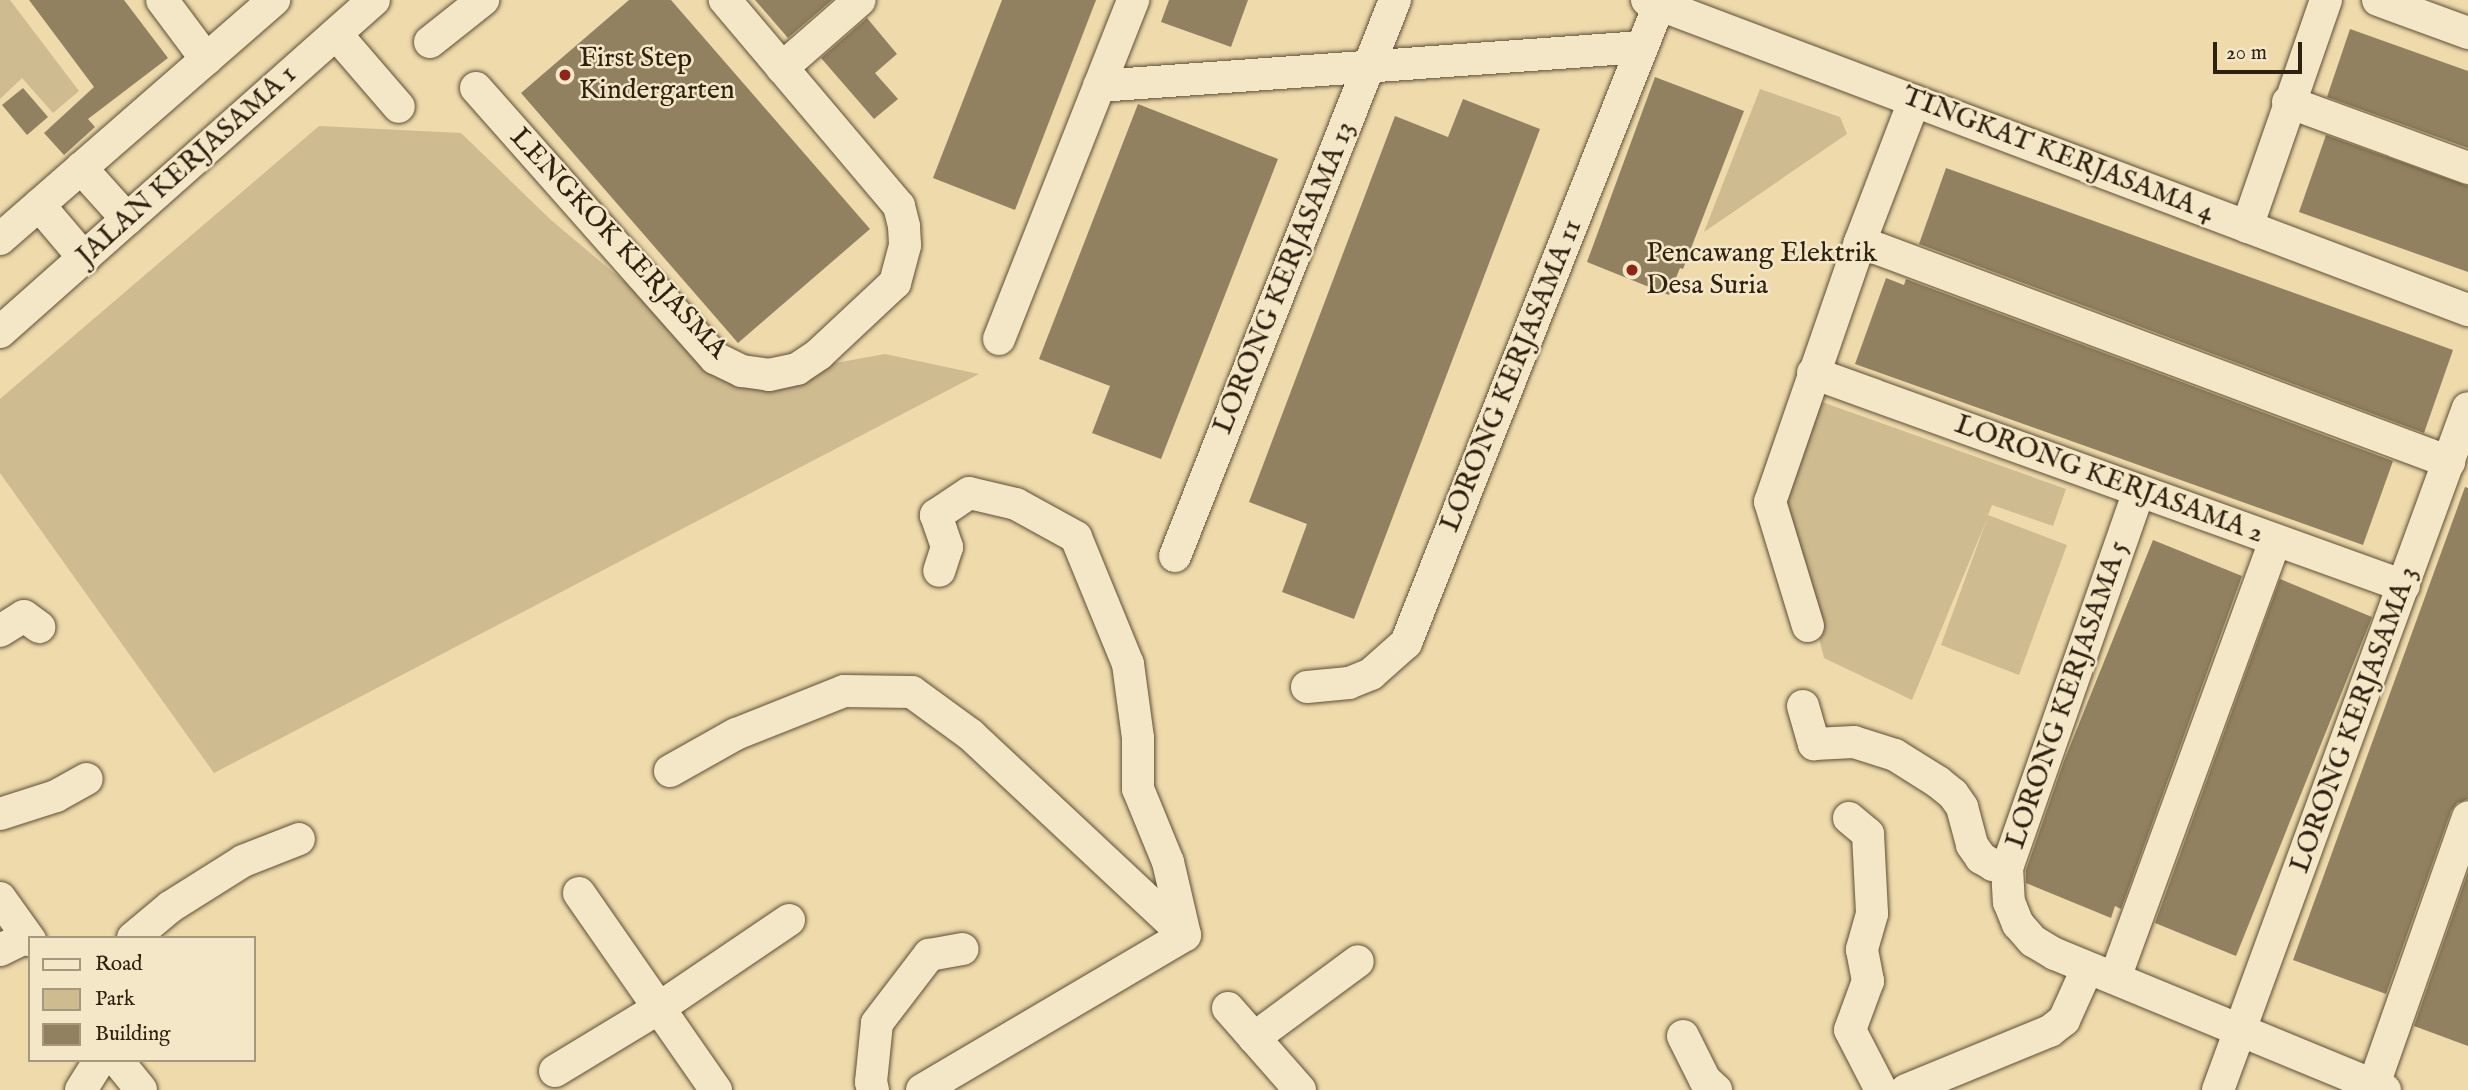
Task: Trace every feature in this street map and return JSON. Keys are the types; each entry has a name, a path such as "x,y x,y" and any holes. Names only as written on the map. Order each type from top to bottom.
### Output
{"street":[{"path":"162,0 206,59"},
{"path":"0,239 274,0"},
{"name":"JALAN KERJASAMA 1","path":"0,332 374,0"},
{"path":"430,42 483,0"},
{"name":"LENGKOK KERJASMA","path":"476,88 715,358 742,371 769,375 797,369 819,354 895,283 905,246 899,206 725,0"},
{"path":"782,68 860,0"},
{"path":"999,339 1133,0"},
{"name":"LORONG KERJASAMA 13","path":"1175,556 1395,0"},
{"path":"2247,227 2288,102 2326,0"},
{"path":"2378,0 2468,33"},
{"name":"LORONG KERJASAMA 11","path":"1307,687 1349,683 1371,674 1406,643 1642,47 1656,1"},
{"name":"TINGKAT KERJASAMA 4","path":"1656,1 2468,310"},
{"path":"336,34 399,107"},
{"path":"1099,86 1368,69 1642,47"},
{"path":"1808,626 1770,502 1860,242 1914,101"},
{"path":"2288,102 2468,168"},
{"path":"81,168 127,219"},
{"path":"39,205 84,258"},
{"path":"1860,242 2449,462"},
{"name":"LORONG KERJASAMA 2","path":"1813,373 2404,586"},
{"name":"LORONG KERJASAMA 3","path":"2218,1090 2468,408"},
{"name":"LORONG KERJASAMA 5","path":"2101,973 2033,941 2018,924 2009,902 2007,867 2139,491"},
{"path":"939,571 947,547 936,515 969,493 1016,504 1076,537 1128,664 1138,738 1138,789 1168,862 1185,935"},
{"path":"1906,1090 2050,1031 2064,1020 2101,973 2275,540"},
{"path":"0,631 24,616 39,627"},
{"path":"670,771 736,734 844,691 912,692 971,735 1185,935"},
{"path":"1803,706 1814,744 1854,742 1895,755 1938,782 1953,794 1962,807 1972,845 1981,858 1993,865 2007,867"},
{"path":"0,814 56,796 87,779"},
{"path":"2101,973 2377,1088 2468,817"},
{"path":"1849,818 1868,834 1872,914 1862,950 1868,981 1850,1030 1881,1090"},
{"path":"135,936 170,907 243,861 299,839"},
{"path":"579,893 716,1090"},
{"path":"0,898 19,942"},
{"path":"555,1070 659,1008 789,920"},
{"path":"922,1090 1185,935"},
{"path":"873,1090 871,1082 877,1023 929,955 962,949"},
{"path":"1254,1038 1358,961"},
{"path":"1227,1008 1300,1090"},
{"path":"1683,1036 1705,1080 1716,1090"},
{"path":"81,1090 99,1062"},
{"path":"119,1062 141,1090"}],"green space":[{"path":"0,0 10,0 79,91 53,113 22,78 0,99"},
{"path":"1760,89 1840,117 1847,134 1704,232"},
{"path":"319,126 461,133 551,220 715,358 769,375 885,354 979,374 214,773 0,473 0,399"},
{"path":"1822,402 2066,489 2053,526 1992,505 1988,515 2067,545 2019,675 1941,645 1987,519 1912,700 1824,658 1784,499"}],"building":[{"path":"29,0 124,0 168,58 88,119 95,127 64,155 44,133 94,87"},
{"path":"629,0 671,0 870,229 738,343 521,93"},
{"path":"755,0 832,0 788,38"},
{"path":"1002,0 1096,0 1015,210 933,178"},
{"path":"1169,0 1248,0 1231,47 1161,22"},
{"path":"867,18 897,54 875,73 898,99 874,119 821,58"},
{"path":"2350,29 2468,71 2468,148 2327,97"},
{"path":"1655,77 1744,111 1683,269 1680,268 1669,295 1587,262"},
{"path":"23,88 48,117 27,135 2,105"},
{"path":"1463,99 1540,129 1354,619 1282,592 1307,524 1249,502 1395,116 1448,137"},
{"path":"1138,104 1278,159 1161,459 1092,433 1110,386 1039,359"},
{"path":"2326,135 2468,186 2468,272 2299,212"},
{"path":"1946,168 2453,350 2424,433 1919,244"},
{"path":"1886,278 1904,285 1906,279 2393,461 2363,545 1855,364"},
{"path":"2465,487 2468,488 2468,799 2457,803 2451,811 2386,994 2293,960"},
{"path":"2153,540 2242,576 2121,909 2115,906 2111,918 2026,883 2026,870 2064,761"},
{"path":"2280,579 2372,617 2236,956 2155,923"},
{"path":"2468,872 2468,1046 2414,1026"}],"place":[{"name":"First Step Kindergarten","path":"565,75"},
{"name":"Pencawang Elektrik Desa Suria","path":"1632,270"}]}
